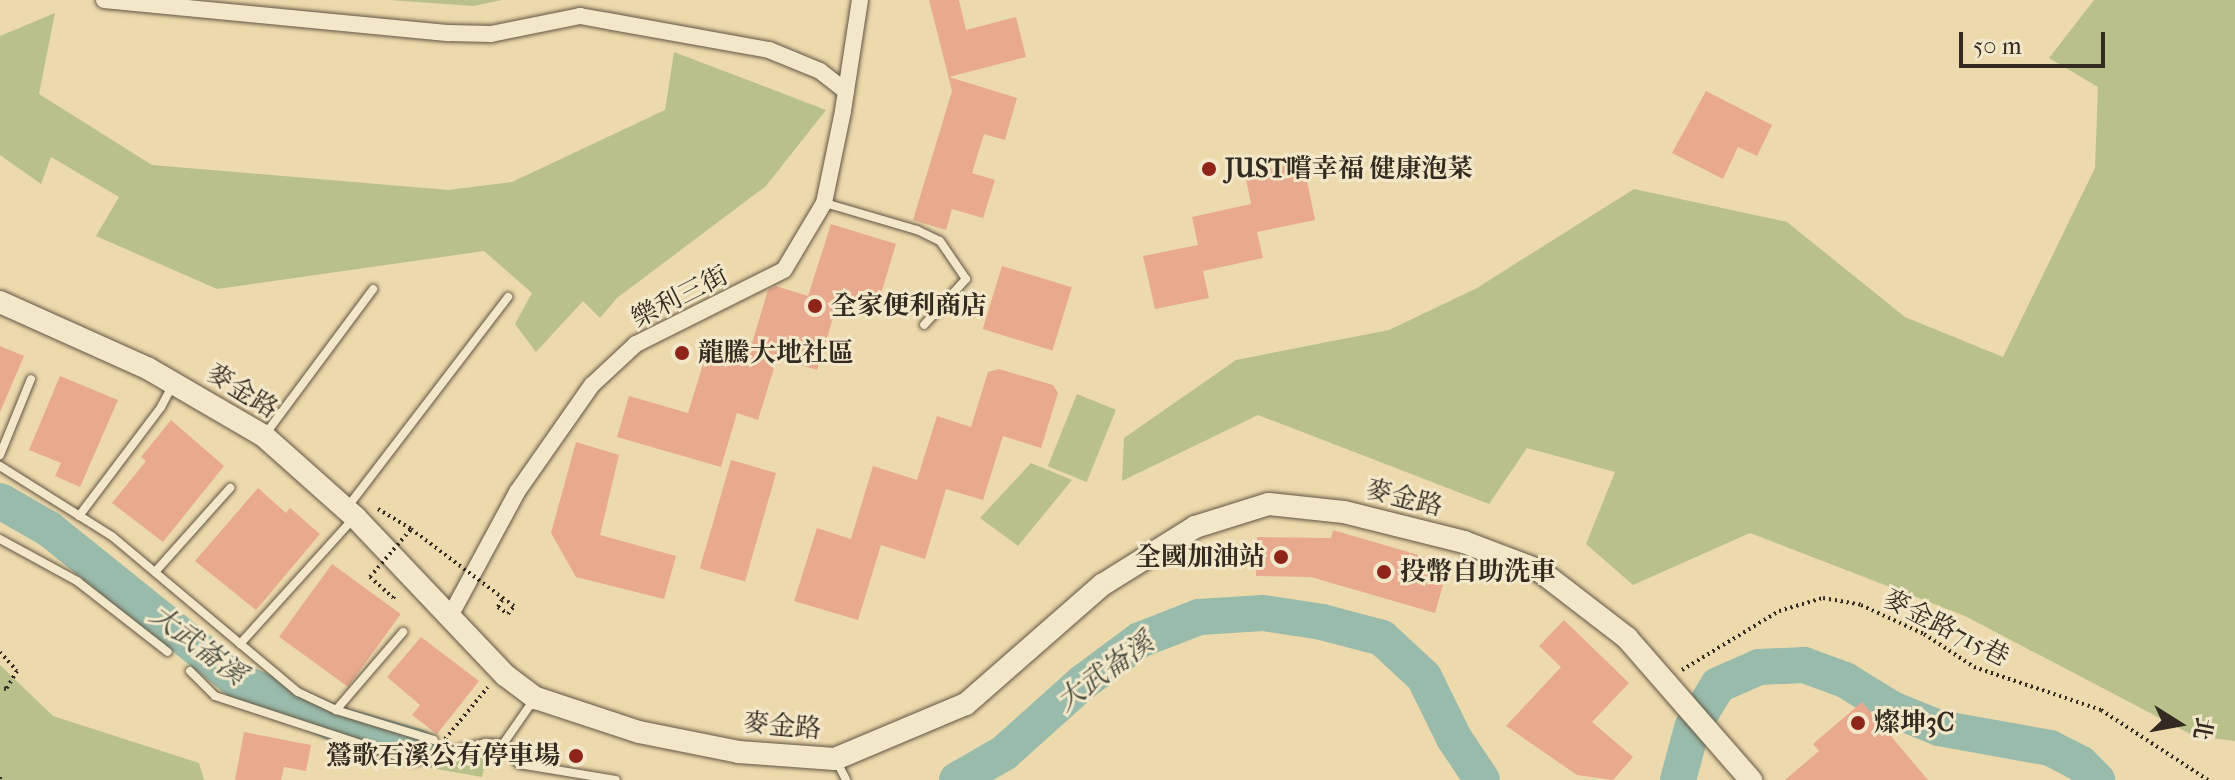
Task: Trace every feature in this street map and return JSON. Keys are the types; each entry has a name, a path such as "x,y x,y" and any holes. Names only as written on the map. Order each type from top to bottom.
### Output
{"street":[{"path":"104,0 449,33 491,34 580,16 769,50 820,71 846,91"},
{"name":"樂利三街","path":"449,618 517,492 592,385 636,344 784,270 824,203 860,0"},
{"name":"麥金路","path":"0,302 174,382 264,436 359,511 449,618 505,675 536,698 639,732 842,772 966,704 1102,585 1195,527 1269,504 1359,516 1464,542 1540,571 1627,638 1751,780"}],"lane":[{"path":"824,203 917,230 940,241 966,279 924,325"},
{"path":"264,436 373,289"},
{"path":"240,644 359,511 508,297"},
{"path":"0,455 31,379"},
{"path":"79,516 161,407 174,382"},
{"path":"0,466 113,537 298,692 336,710 434,740"},
{"path":"155,572 230,488"},
{"path":"0,539 77,581 168,652"},
{"path":"336,710 403,632"},
{"path":"190,671 215,696 413,761 485,743 503,744 519,764 616,780"},
{"path":"503,744 536,698"}],"path":[{"path":"359,511 411,529 514,606 508,614 498,607 502,600"},
{"path":"396,594 393,598 370,577 411,529"},
{"name":"麥金路715巷","path":"1667,684 1779,611 1823,598 1861,605 1924,634 1974,667 2101,710 2208,780"},
{"path":"0,652 17,671 6,689 0,688"},
{"path":"434,740 446,739 489,685"}],"green space":[{"path":"389,0 502,0 473,6"},
{"path":"2094,0 2235,0 2235,741 2194,736 1965,616 1750,533 1633,585 1586,544 1615,472 1527,448 1489,504 1258,415 1122,481 1124,438 1236,360 1389,330 1477,288 1634,189 1787,222 1905,317 2003,357 2095,168 2098,87 2049,58"},
{"path":"55,13 39,94 152,165 448,190 512,182 665,110 674,52 826,110 766,186 617,298 600,318 583,301 536,352 515,324 532,293 484,251 217,289 96,236 119,197 51,157 41,184 0,155 0,36"},
{"path":"1077,394 1116,410 1087,482 1048,466"},
{"path":"1031,463 1072,480 1018,546 980,518"},
{"path":"0,665 53,716 199,763 204,780 0,780"},
{"path":"489,747 482,777 425,767 427,758"}],"building":[{"path":"929,0 959,0 966,30 1016,17 1026,57 949,77 1017,98 1005,140 984,134 972,173 995,180 983,218 952,209 946,230 913,220 952,91"},
{"path":"1706,91 1772,125 1757,156 1738,147 1723,179 1672,153"},
{"path":"1303,161 1315,220 1257,232 1263,258 1203,271 1209,298 1155,309 1143,256 1198,245 1192,217 1251,204 1245,174"},
{"path":"831,224 896,244 874,317 837,305 817,370 777,358 758,420 737,413 721,467 617,437 629,396 688,413 711,338 750,350 768,290 776,286 808,296"},
{"path":"1002,266 1072,287 1053,350 983,329"},
{"path":"0,346 24,356 0,412"},
{"path":"999,369 1053,385 1058,393 1041,448 1003,436 983,500 946,489 925,559 881,545 858,620 794,601 817,528 851,539 873,466 917,480 937,416 971,427 988,372"},
{"path":"60,376 118,400 80,487 55,476 61,463 29,450"},
{"path":"171,420 224,466 163,542 112,503 146,461 141,457"},
{"path":"576,442 619,455 600,535 676,556 664,599 576,577 551,533"},
{"path":"731,460 776,473 745,582 700,569"},
{"path":"258,488 286,513 290,508 320,534 256,610 195,561"},
{"name":"投幣自助洗車","path":"1333,530 1449,564 1435,613 1311,577 1256,576 1257,537 1331,538"},
{"path":"332,564 401,614 348,687 279,637"},
{"path":"1564,620 1629,683 1592,722 1633,757 1613,780 1577,775 1506,726 1561,667 1539,646"},
{"path":"421,637 479,681 437,734 412,715 420,705 387,677"},
{"name":"燦坤3C","path":"1862,702 1928,780 1785,780 1819,751 1813,744"},
{"path":"244,732 311,745 306,771 284,767 281,780 235,780"}],"waterway":[{"name":"大武崙溪","path":"0,501 49,529 237,680 334,723 418,747"},
{"name":"大武崙溪","path":"957,780 1004,753 1082,683 1140,640 1199,617 1263,613 1322,622 1382,638 1424,677 1454,738 1482,780"},
{"name":"大武崙溪","path":"1678,780 1692,728 1718,685 1759,667 1804,665 1845,680 1892,709 1939,728 2050,748 2081,764 2097,780"}],"place":[{"name":"JUST嚐幸福 健康泡菜","path":"1209,169"},
{"name":"全家便利商店","path":"815,306"},
{"name":"龍騰大地社區","path":"682,353"},
{"name":"全國加油站","path":"1281,557"},
{"name":"投幣自助洗車","path":"1384,572"},
{"name":"燦坤3C","path":"1858,723"},
{"name":"鶯歌石溪公有停車場","path":"576,756"}]}
